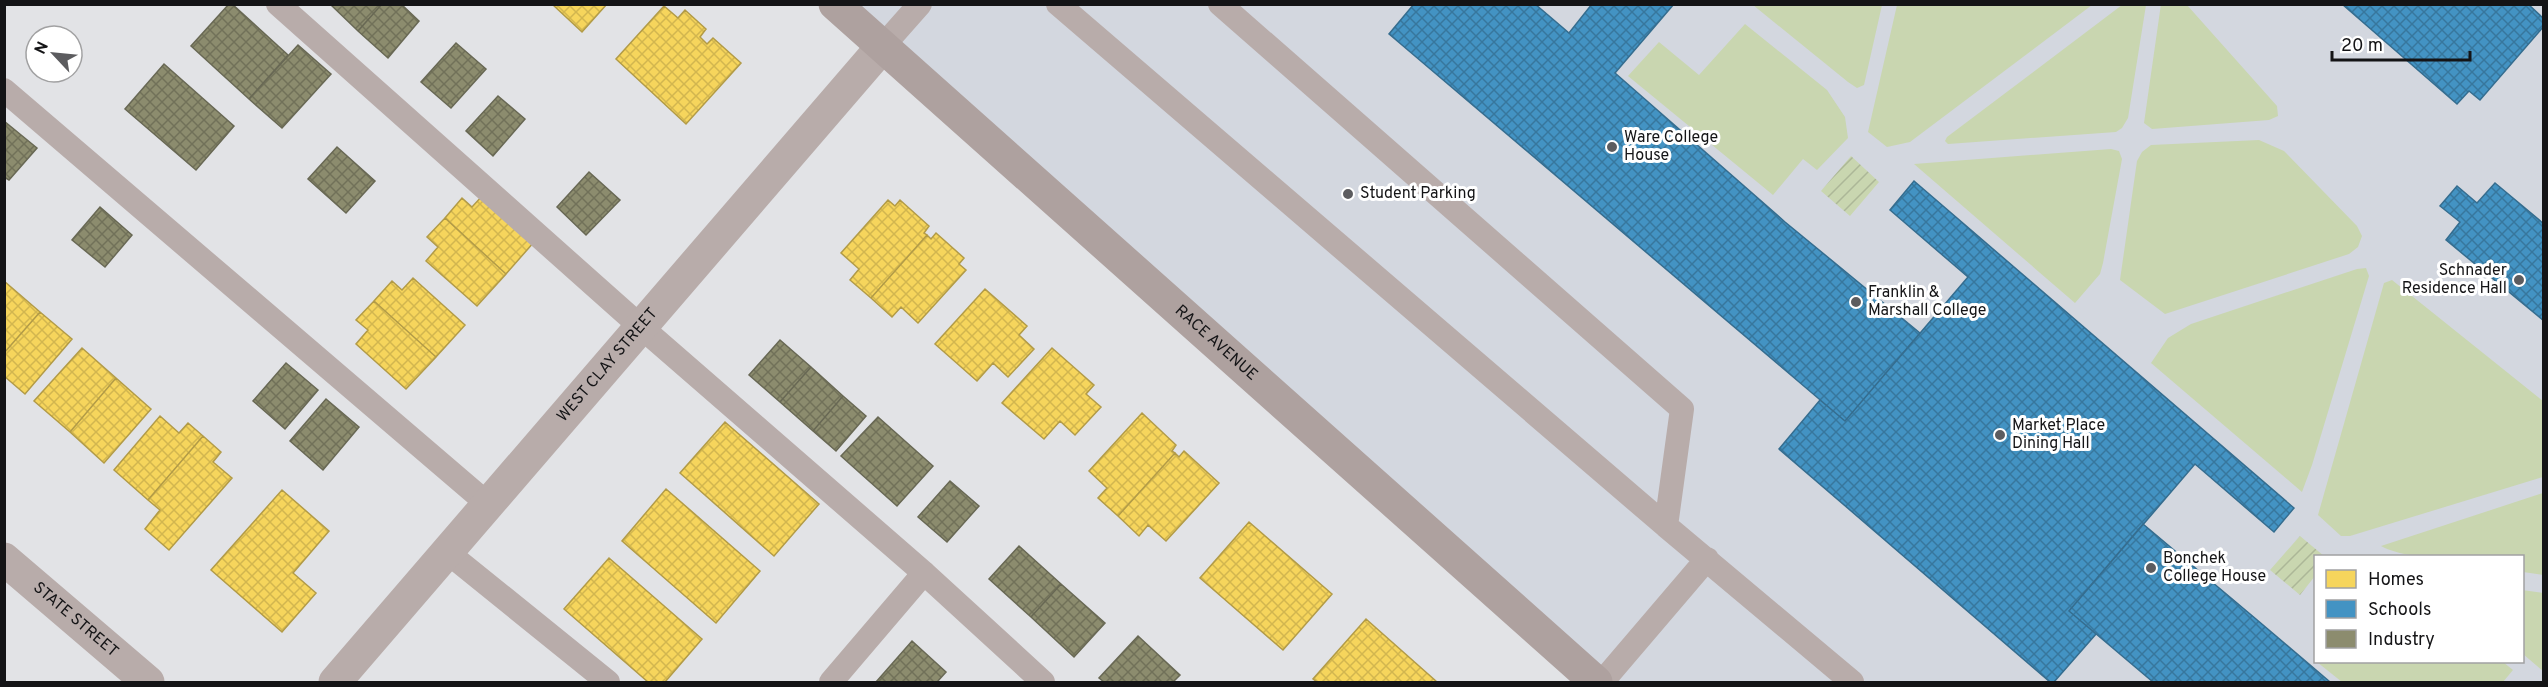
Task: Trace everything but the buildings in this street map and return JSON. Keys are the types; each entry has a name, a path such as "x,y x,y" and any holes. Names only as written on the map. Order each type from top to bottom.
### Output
{"main road":[{"name":"RACE AVENUE","path":"835,4 1596,682"}],"street":[{"name":"WEST CLAY STREET","path":"335,682 882,47"},
{"name":"STATE STREET","path":"4,559 148,682"}],"lane":[{"path":"278,4 640,327 924,573 1043,682"},
{"path":"882,47 920,4"},
{"path":"1058,4 1851,682"},
{"path":"1220,4 1682,409 1666,526"},
{"path":"4,90 489,505"},
{"path":"447,552 608,682"},
{"path":"1602,682 1707,559"},
{"path":"831,682 924,573"}],"shaded area":[{"name":"Franklin & Marshall College","path":"835,5 2543,5 2543,682 1596,682"}],"green space":[{"path":"1897,4 2092,5 1910,142 1887,147 1868,132"},
{"path":"2161,4 2187,5 2277,106 2278,116 2269,120 2152,129 2144,123"},
{"path":"1753,5 1882,5 1864,85 1857,88 1848,82"},
{"path":"2122,5 2146,5 2128,118 2122,128 2116,132 1948,144 1945,141 1947,137"},
{"path":"1745,24 1827,90 1845,117 1848,138 1817,170 1803,159 1773,195 1628,76 1659,42 1699,75"},
{"path":"2259,140 2284,151 2357,226 2362,236 2358,247 2349,254 2165,314 2120,280 2137,161 2142,152 2151,145"},
{"path":"2111,149 2119,151 2122,159 2103,263 2100,274 2075,303 1914,164"},
{"path":"1851,156 1879,182 1850,216 1821,191"},
{"path":"2366,268 2369,276 2302,492 2151,363 2168,338 2191,324"},
{"path":"2392,280 2543,401 2543,477 2350,536 2341,536 2318,515 2384,283"},
{"path":"2543,493 2543,575 2524,572 2524,555 2411,555 2381,546"},
{"path":"2300,536 2323,555 2314,555 2314,577 2300,595 2270,570"},
{"path":"2524,590 2543,593 2543,671 2524,655"},
{"path":"2318,663 2504,663 2513,670 2503,682 2342,682"}],"place":[{"name":"Ware College House","path":"1612,147"},
{"name":"Student Parking","path":"1348,194"},
{"name":"Schnader Residence Hall","path":"2519,280"},
{"name":"Franklin & Marshall College","path":"1856,302"},
{"name":"Market Place Dining Hall","path":"2000,435"},
{"name":"Bonchek College House","path":"2151,568"}]}
